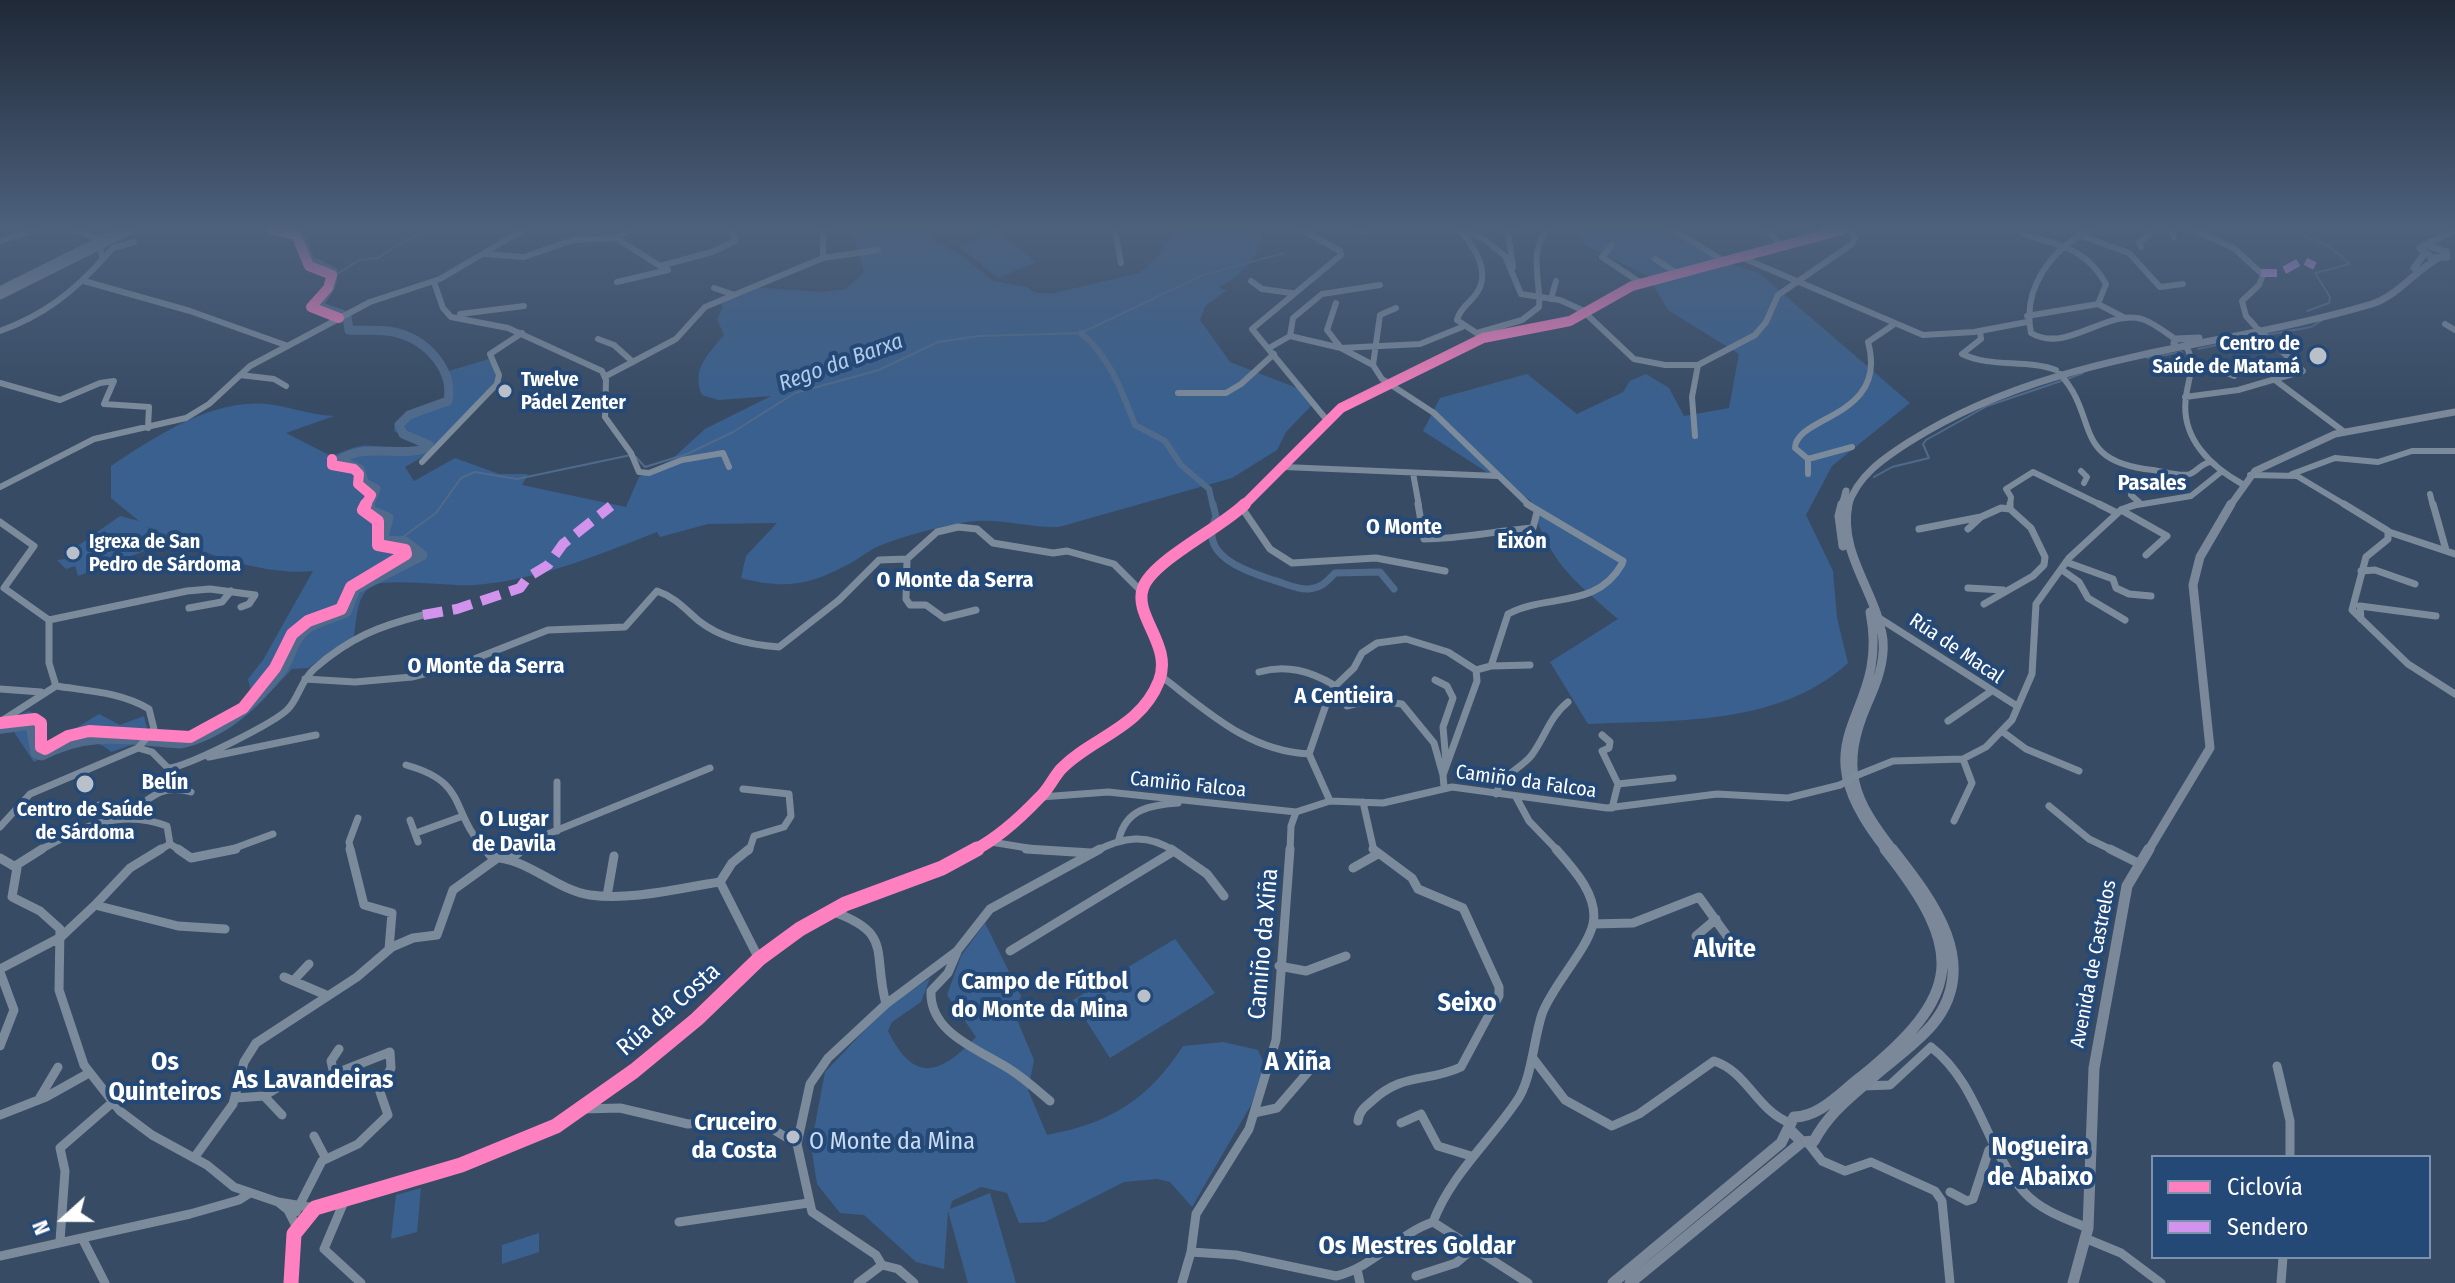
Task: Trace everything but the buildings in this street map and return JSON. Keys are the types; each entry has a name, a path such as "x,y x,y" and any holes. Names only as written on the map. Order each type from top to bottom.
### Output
{"main road":[{"path":"2260,331 2370,300 2388,290"},
{"path":"1613,1283 1781,1143 1794,1117 1806,1117 1829,1102 1926,1018 1941,992 1945,969 1942,940 1931,911 1862,819 1843,772 1846,737 1870,681 1877,650 1870,612 1841,537 1842,502 1863,470 1912,433 1975,399 2181,344 2260,331 2375,303 2398,290"},
{"path":"1630,1283 1788,1150 1816,1139 1817,1129 1933,1024 1944,1009 1952,983 1949,941 1938,910 1870,817 1850,772 1853,739 1882,667 1884,653 1879,618 1847,537 1846,510 1858,483 1885,458 1937,424 1992,397 2062,376"},
{"path":"2250,475 2343,431 2455,412"},
{"name":"Avenida de Castrelos","path":"2073,1283 2088,1234 2092,1078 2125,895 2138,863 2209,753 2210,728 2194,574 2218,523 2250,475"},
{"path":"1806,1117 1817,1129"},
{"path":"1790,1126 1805,1142"}],"street":[{"path":"0,331 63,303 76,290"},
{"path":"115,290 190,311 288,346"},
{"path":"0,487 83,444 192,415 215,399 243,370 376,299 407,290"},
{"path":"436,290 451,317 522,333 606,376"},
{"path":"720,290 732,294"},
{"path":"606,376 677,338 695,313 742,290"},
{"path":"1269,290 1292,293"},
{"path":"1296,290 1252,327 1326,419"},
{"path":"1178,393 1194,391 1205,396 1224,393 1244,384 1272,351 1290,336 1293,318 1322,294 1349,290"},
{"path":"1478,290 1457,315 1462,327 1480,336 1548,327 1585,314 1597,303 1626,290"},
{"path":"1518,290 1541,298 1560,300 1585,314 1634,359 1665,365 1698,365 1755,335 1766,322 1778,295 1785,290"},
{"path":"1309,754 1253,744 1213,714 1192,703 1161,676 1162,648 1141,600 1141,591 1176,553 1211,534 1242,508 1284,467 1326,419 1387,382 1480,336 1522,320 1539,307 1540,290"},
{"path":"1551,299 1554,290"},
{"path":"1816,290 1893,325 1923,335 1980,331 2098,304 2125,318 2147,321 2181,344 2193,359 2185,397 2188,431 2221,472 2244,485"},
{"path":"2037,290 2027,319 2034,335 2052,340 2125,318"},
{"path":"2098,304 2101,290"},
{"path":"2185,397 2218,394 2303,370 2246,316 2242,301 2254,290"},
{"path":"1336,303 1327,330 1341,348 1373,365 1387,382 1434,413 1537,512 1620,557 1622,567 1594,595 1574,601 1535,602 1508,614 1491,666"},
{"path":"451,317 524,306"},
{"path":"1373,365 1380,315 1396,308"},
{"path":"460,314 505,311"},
{"path":"2445,324 2455,330"},
{"path":"1808,474 1808,459 1795,448 1795,442 1804,431 1823,423 1861,396 1873,360 1868,342 1893,325"},
{"path":"1290,336 1341,348 1376,349 1437,340 1462,327"},
{"path":"1980,331 1981,339 1962,354 1991,362 2026,359 2062,376 2075,389 2088,432 2114,461 2146,472 2189,475 2204,487"},
{"path":"422,462 441,447 467,415 496,387 500,376 490,354 522,333"},
{"path":"598,339 614,345 633,362"},
{"path":"1695,436 1692,397 1698,365"},
{"path":"2192,369 2217,369 2234,376"},
{"path":"240,375 274,379 286,386"},
{"path":"606,376 605,417 639,472 649,473 682,460 723,453 729,467"},
{"path":"0,383 28,389 40,398 60,400 104,380 114,381 104,404 149,407 148,428"},
{"path":"2275,380 2343,431"},
{"path":"1808,459 1852,447"},
{"path":"2250,475 2292,474 2335,458 2378,462 2412,451 2455,451"},
{"path":"2189,475 2204,463 2211,462"},
{"path":"1284,467 1497,476"},
{"path":"2081,471 2087,477 2084,483"},
{"path":"2010,509 2011,497 2006,489 2033,472 2167,536 2146,555"},
{"name":"Rúa de Macal","path":"1963,759 1981,751 2003,732 2017,706 2034,668 2034,609 2066,562 2119,511 2140,503 2188,497 2221,472"},
{"path":"1413,473 1424,539 1460,539 1469,533 1533,528 1537,512"},
{"path":"2292,474 2389,532 2455,554"},
{"path":"2132,491 2131,495 2140,503"},
{"path":"2430,494 2446,550"},
{"path":"1242,508 1252,514 1266,546 1287,562 1313,564 1352,557 1413,561 1445,571"},
{"path":"1968,529 1995,509 2010,509 2033,531 2045,557 2044,565 2033,576 2003,590 1984,604"},
{"path":"1919,529 1981,517"},
{"path":"0,522 34,546 2,589 49,620 162,595 210,589 255,595 249,604 241,607"},
{"path":"305,679 338,684 359,679 415,676 444,670 493,652 509,641 548,630 566,626 589,631 625,627 654,592 660,591 687,605 701,622 743,644 779,647 839,600 879,560 907,559 937,532 958,527 977,529 993,543 1053,553 1067,551 1114,564 1141,591"},
{"path":"2389,532 2388,539 2367,555 2351,604 2361,619 2408,664 2455,694"},
{"path":"907,559 906,599 910,605 926,605 944,618 976,610"},
{"path":"2066,562 2113,579 2116,588 2126,594 2151,596"},
{"path":"2062,570 2077,580 2088,598 2125,620"},
{"path":"2361,571 2375,570 2415,584"},
{"path":"2033,576 2044,592"},
{"path":"1968,588 2003,590"},
{"path":"189,608 222,602 231,591"},
{"path":"2361,619 2360,606 2436,616"},
{"path":"207,757 227,742 286,711 305,679 354,639 373,628 423,615"},
{"name":"Rúa de Macal","path":"1879,618 1928,645 1990,692 2017,706"},
{"path":"49,620 49,663 56,686"},
{"path":"1330,801 1309,754 1334,685 1354,668 1362,653 1377,643 1400,639 1448,652 1476,670 1491,666 1530,665"},
{"path":"1259,672 1270,669 1309,671 1334,685"},
{"path":"1443,775 1477,681 1476,670"},
{"name":"Rúa da Costa","path":"301,1210 408,1182 505,1149 539,1134 581,1109 697,1019 759,959 831,911 942,868 991,842 1041,797 1062,768 1127,725 1161,676"},
{"path":"1435,680 1447,686 1453,698 1443,727 1446,765"},
{"path":"0,722 43,691 56,686 97,691 139,702 150,711 154,729 140,747 30,794 0,827"},
{"path":"0,689 43,691"},
{"path":"1948,721 1990,692"},
{"path":"1347,706 1370,700 1402,704 1434,743 1444,787"},
{"path":"1496,794 1502,778 1527,760 1552,715 1568,702"},
{"path":"2003,732 2026,749 2079,771"},
{"path":"140,747 152,752 162,766 179,768 207,757 268,742 316,735"},
{"path":"1602,735 1610,742 1609,748 1602,751 1612,764 1618,784 1612,808"},
{"path":"1954,821 1973,784 1973,774 1963,759"},
{"name":"Camiño da Falcoa","path":"1330,801 1390,802 1444,787 1612,808 1717,794 1788,798 1840,785 1893,761 1963,759"},
{"path":"406,765 427,768 454,786 463,816 475,839 496,859"},
{"path":"175,787 173,779 179,768"},
{"path":"512,858 532,842 710,768"},
{"path":"1618,784 1673,778"},
{"path":"557,782 557,831"},
{"path":"128,815 154,792 175,787 191,792"},
{"path":"720,882 732,863 748,853 754,836 780,832 786,826 789,794 743,789"},
{"name":"Camiño Falcoa","path":"1041,797 1108,792 1296,812 1330,801"},
{"path":"1433,1222 1442,1198 1471,1156 1514,1108 1532,1057 1543,1012 1593,924 1594,907 1589,894 1550,840 1520,810 1516,797"},
{"path":"1119,839 1123,824 1142,807 1196,801"},
{"path":"87,809 108,802 112,807 111,817"},
{"path":"1358,1121 1359,1113 1388,1085 1404,1078 1461,1067 1499,996 1499,987 1463,908 1418,889 1409,875 1376,855 1363,802"},
{"path":"2049,806 2089,839 2138,863"},
{"name":"Camiño da Xiña","path":"1182,1283 1191,1252 1196,1214 1223,1175 1254,1113 1276,1040 1291,826 1296,812"},
{"path":"15,866 71,834 111,817 128,815 167,826 170,844 187,857 197,858 246,846 273,834"},
{"path":"410,820 417,837 463,816"},
{"path":"358,818 349,842 357,887 364,905 392,913 389,949"},
{"path":"914,1283 898,1269 882,1265 876,1255 819,1218 808,1203 797,1144 807,1091 828,1058 886,1004 957,951 990,909 1119,839 1153,839 1207,874 1224,896"},
{"path":"991,842 1003,847 1060,854 1081,861"},
{"path":"0,1046 14,1010 0,970 61,937 130,868 170,844"},
{"path":"1010,951 1174,851"},
{"path":"1070,857 1093,853"},
{"path":"1353,868 1376,855"},
{"path":"607,896 614,856"},
{"path":"1063,870 1070,857"},
{"path":"0,858 15,866"},
{"path":"194,1158 236,1098 244,1062 256,1043 357,977 389,949 413,938 437,935 453,890 496,859 512,858 573,890 607,896 720,882"},
{"path":"15,866 10,895 54,921 61,937 57,984 89,1073 113,1102 152,1135 194,1158 223,1181 301,1210"},
{"path":"720,882 759,959"},
{"path":"1593,924 1633,923 1699,897 1740,954"},
{"path":"95,905 178,926 225,929"},
{"path":"831,911 862,922 876,941 882,961 886,1004"},
{"path":"1696,936 1716,919"},
{"path":"957,951 948,973 931,991 932,1010 963,1044 999,1063 1050,1101"},
{"path":"1279,966 1306,971 1346,956"},
{"path":"309,964 289,978 326,995"},
{"path":"1863,1086 1880,1088 1890,1085 1917,1056 1931,1047 1949,1062 1994,1147 2013,1177 2034,1201 2121,1253 2161,1283"},
{"path":"291,1283 291,1255 301,1210 326,1159 358,1144 388,1115 379,1089 391,1068 390,1052 334,1074 331,1061 339,1049"},
{"path":"1532,1057 1565,1100 1612,1126 1639,1114 1714,1061 1725,1064 1738,1074 1767,1114 1790,1126"},
{"path":"2277,1066 2290,1121 2290,1155"},
{"path":"38,1101 58,1067"},
{"path":"1254,1113 1277,1108 1308,1072"},
{"path":"0,1115 38,1101 89,1073"},
{"path":"236,1098 264,1096 287,1082 295,1084"},
{"path":"264,1096 282,1115"},
{"path":"60,1241 65,1171 60,1148 113,1102"},
{"path":"581,1109 620,1108 688,1124 756,1119 797,1144"},
{"path":"1401,1123 1421,1114 1438,1146 1471,1156"},
{"path":"314,1136 326,1159"},
{"path":"1805,1142 1822,1161 1845,1171 1871,1162 1935,1191 1942,1201 1950,1283"},
{"path":"1950,1192 1967,1201 1973,1199 1989,1150 1994,1147"},
{"path":"0,1256 210,1209 250,1193"},
{"path":"346,1197 344,1210 331,1224 324,1249 361,1283"},
{"path":"679,1222 808,1203"},
{"path":"297,1228 301,1210"},
{"path":"1191,1252 1236,1255 1329,1276 1357,1269 1415,1228 1433,1222 1528,1283"},
{"path":"82,1238 105,1283"},
{"path":"1416,1276 1445,1269 1468,1256 1475,1247"},
{"path":"2281,1283 2283,1259"},
{"path":"858,1283 882,1265"},
{"path":"1357,1269 1360,1283"}],"green space":[{"path":"747,290 1227,290 1205,306 1200,320 1230,362 1307,392 1312,405 1286,432 1277,450 1232,478 1059,527 978,521 934,529 879,546 833,572 795,584 770,584 741,578 746,556 777,523 708,524 660,537 657,532 568,565 499,582 475,585 380,583 372,586 363,596 354,636 308,668 292,669 233,726 217,735 178,745 153,745 163,732 188,731 213,724 244,701 251,691 248,679 263,660 313,571 292,572 250,566 186,545 148,527 155,547 78,576 75,566 66,569 57,560 77,558 76,547 120,516 139,521 111,498 111,466 184,422 225,408 266,404 334,416 286,433 331,456 362,446 417,450 425,447 394,431 395,425 407,413 444,401 447,388 442,373 489,359 498,378 438,448 405,467 414,481 455,458 499,474 528,474 522,485 626,507 639,477 671,460 705,429 771,396 718,400 702,395 700,370 724,335 717,319 723,307 720,302"},
{"path":"1656,290 1779,290 1910,403 1832,466 1806,515 1833,571 1837,618 1848,663 1821,684 1791,699 1759,709 1691,720 1588,724 1550,662 1618,619 1575,580 1554,554 1530,500 1423,431 1440,398 1527,374 1577,414 1623,392 1630,381 1646,374 1669,388 1684,416 1729,408 1739,354 1668,310"},
{"path":"29,711 43,719 45,740 52,743 99,714 120,725 144,716 147,728 131,745 111,752 93,743 83,743 63,748 34,762 14,732 0,734 0,722"},
{"name":"O Monte da Mina","path":"985,923 1021,996 1015,1015 1034,1060 1028,1090 1047,1135 1090,1124 1126,1106 1156,1081 1183,1046 1223,1042 1258,1050 1265,1066 1251,1105 1192,1207 1170,1182 1157,1179 1124,1182 1045,1222 1019,1223 1007,1193 981,1187 952,1201 950,1209 990,1193 1016,1283 968,1283 948,1211 944,1269 916,1262 864,1215 840,1213 817,1184 811,1146 825,1072 887,1007 930,978 921,1002 892,1022 888,1031 898,1048 908,1060 928,1068 951,1060 976,1037 947,995 961,956"},
{"name":"Campo de Fútbol do Monte da Mina","path":"1175,939 1215,993 1110,1058 1073,1000"},
{"path":"421,1188 417,1232 391,1239 396,1195"},
{"path":"539,1233 539,1252 502,1264 502,1245"}],"waterway":[{"path":"328,290 318,306 342,314"},
{"name":"Rego da Barxa","path":"636,457 645,467 687,454 733,432 795,393 879,370 938,342 979,336 1081,333 1172,290"},
{"path":"2307,311 2329,303 2330,297 2326,290"},
{"path":"347,317 349,330 389,331 427,348 442,367 449,389 448,401 409,415 399,425 403,434 429,445 428,448 405,452 361,452 339,460 360,469 365,483 376,489 369,505"},
{"path":"2266,335 2311,327 2321,321"},
{"path":"1081,333 1108,364 1135,425 1165,441 1181,465 1209,489 1213,506"},
{"path":"2198,349 2259,336"},
{"path":"2147,358 2182,352"},
{"path":"2067,379 2083,373"},
{"path":"1874,477 1892,467 1929,458 1923,444 1926,440 1987,406 2061,381"},
{"name":"Rego da Barxa","path":"396,542 436,513 461,478 475,472 517,479 631,455"},
{"path":"1213,504 1216,517 1212,530 1213,542 1218,551 1238,566 1305,589 1321,586 1335,573 1380,572 1394,589"},
{"path":"0,728 31,724 36,753 42,755 93,739 180,743 223,725 248,706 280,672 297,639 306,629 346,612 355,589 422,555 405,542 382,541 388,518 371,511 369,505"}],"marked path":[{"path":"423,615 457,609 520,588 528,577 548,565 563,544 611,506"}],"cycle path":[{"path":"326,290 311,307 339,318"},
{"path":"291,1283 294,1234 315,1208 461,1165 556,1126 634,1071 697,1019 759,959 800,929 845,904 942,868 991,842 1041,797 1062,768 1127,725 1159,681 1163,653 1141,600 1143,586 1176,553 1228,521 1341,408 1483,338 1570,321 1625,290"},
{"path":"0,723 35,719 41,723 41,747 45,749 68,736 89,731 190,737 243,708 275,668 292,634 308,621 341,609 351,587 406,554 405,550 378,545 378,521 363,510 371,495 358,484 359,474 354,469 332,465 332,459"}],"place":[{"name":"Centro de Saúde de Matamá","path":"2318,356"},
{"name":"Twelve Pádel Zenter","path":"505,391"},
{"name":"Igrexa de San Pedro de Sárdoma","path":"73,553"},
{"name":"Centro de Saúde de Sárdoma","path":"85,784"},
{"name":"Campo de Fútbol do Monte da Mina","path":"1144,996"},
{"name":"Cruceiro da Costa","path":"793,1137"}],"district":[{"name":"Pasales","path":"2152,484"},
{"name":"O Monte","path":"1404,528"},
{"name":"Eixón","path":"1522,542"},
{"name":"O Monte da Serra","path":"955,581"},
{"name":"O Monte da Serra","path":"486,667"},
{"name":"A Centieira","path":"1344,697"},
{"name":"Belín","path":"165,783"},
{"name":"O Lugar de Davila","path":"514,832"},
{"name":"Alvite","path":"1725,950"},
{"name":"Seixo","path":"1467,1004"},
{"name":"A Xiña","path":"1298,1063"},
{"name":"Os Quinteiros","path":"165,1078"},
{"name":"As Lavandeiras","path":"313,1081"},
{"name":"Nogueira de Abaixo","path":"2040,1163"},
{"name":"Os Mestres Goldar","path":"1417,1247"}]}
